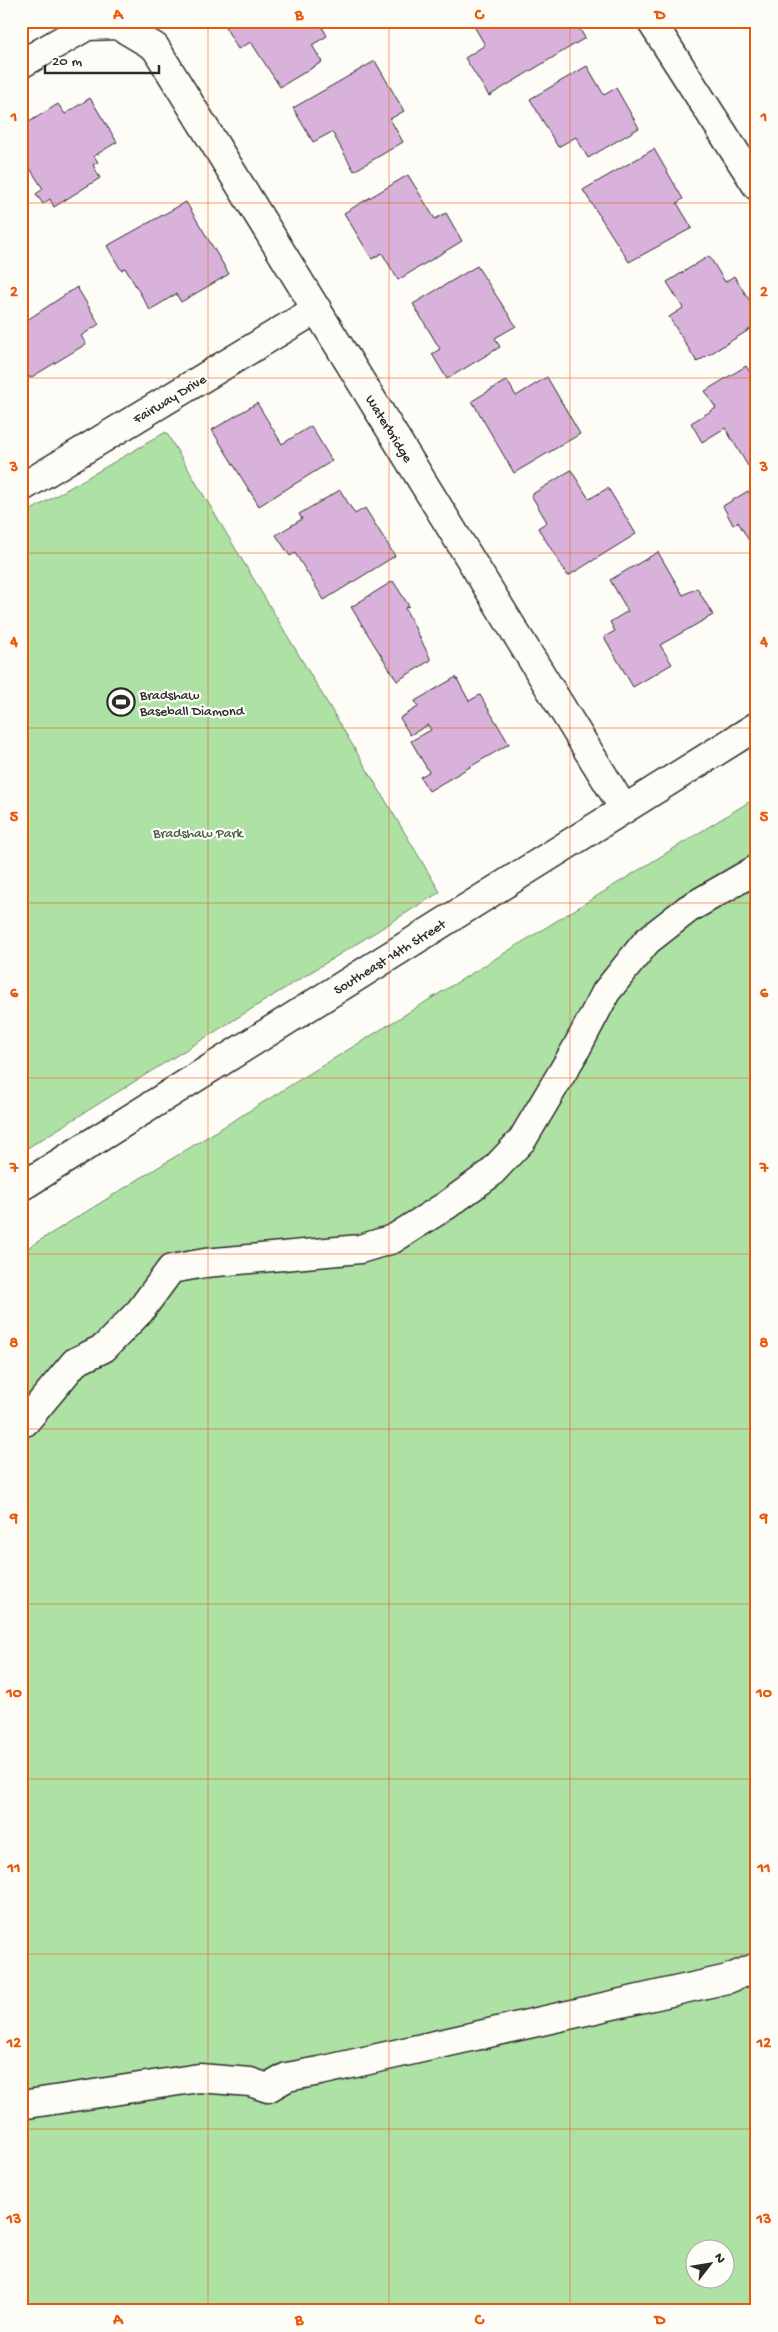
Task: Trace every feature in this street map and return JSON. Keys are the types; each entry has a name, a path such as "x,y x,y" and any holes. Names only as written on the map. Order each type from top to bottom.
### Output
{"street":[{"path":"651,21 757,186"},
{"name":"Waterbridge","path":"21,64 87,26 118,25 155,48 624,809"},
{"name":"Fairway Drive","path":"21,488 317,309"},
{"name":"Southeast 14th Street","path":"21,1187 757,726"},
{"path":"21,1423 25,1422 74,1362 104,1348 140,1311 171,1269 206,1263 360,1249 385,1242 393,1239 447,1205 490,1174 522,1140 575,1051 606,992 646,941 688,909 757,869"},
{"path":"21,2105 199,2078 250,2082 268,2088 287,2077 330,2069 728,1979 757,1967"}],"green space":[{"name":"Bradshaw Park","path":"166,432 440,892 21,1152 21,516"},
{"path":"757,797 757,2311 21,2311 21,1252"}],"building":[{"path":"226,21 319,21 327,36 312,45 322,62 280,87 251,42 238,49 223,23"},
{"path":"471,21 575,21 585,38 489,96 465,58 485,45"},
{"path":"736,21 751,21 740,28"},
{"path":"375,61 404,111 390,119 403,142 354,171 332,132 313,142 293,108"},
{"path":"587,66 604,95 616,88 639,128 588,158 576,137 558,147 530,99"},
{"path":"90,98 117,142 94,156 98,162 93,165 100,178 54,207 50,199 43,204 36,194 43,189 21,154 21,127 58,104 65,114"},
{"path":"654,149 683,199 677,203 692,228 629,262 583,190"},
{"path":"408,175 435,219 446,213 462,241 398,280 382,253 372,259 344,213"},
{"path":"186,202 229,274 181,302 176,294 150,310 125,268 121,270 107,246"},
{"path":"709,256 725,282 734,276 757,312 757,325 697,362 669,317 683,308 667,282"},
{"path":"477,266 516,326 495,338 500,347 447,379 432,354 440,349 413,304"},
{"path":"77,287 99,324 81,336 86,344 30,378 21,364 21,324"},
{"path":"746,366 757,383 757,461 748,466 725,428 702,442 691,423 716,408 705,391"},
{"path":"547,377 580,434 514,473 472,401 507,380 516,396"},
{"path":"257,403 282,444 311,426 332,461 259,506 212,430"},
{"path":"571,470 589,499 608,488 636,534 568,576 538,528 547,522 531,495"},
{"path":"340,490 355,514 365,508 395,556 324,600 295,553 290,556 276,535 302,519 299,514"},
{"path":"748,491 755,502 757,501 757,554 738,522 733,525 723,506"},
{"path":"658,552 683,595 697,588 713,615 660,645 672,664 633,687 604,637 615,631 610,622 628,611 610,580"},
{"path":"393,581 409,606 405,608 431,660 397,681 351,607"},
{"path":"456,677 469,701 480,695 509,744 429,791 420,777 429,772 411,741 431,730 428,725 410,735 400,718 418,707 415,701"}],"place":[{"name":"Bradshaw Baseball Diamond","path":"121,702"}]}
